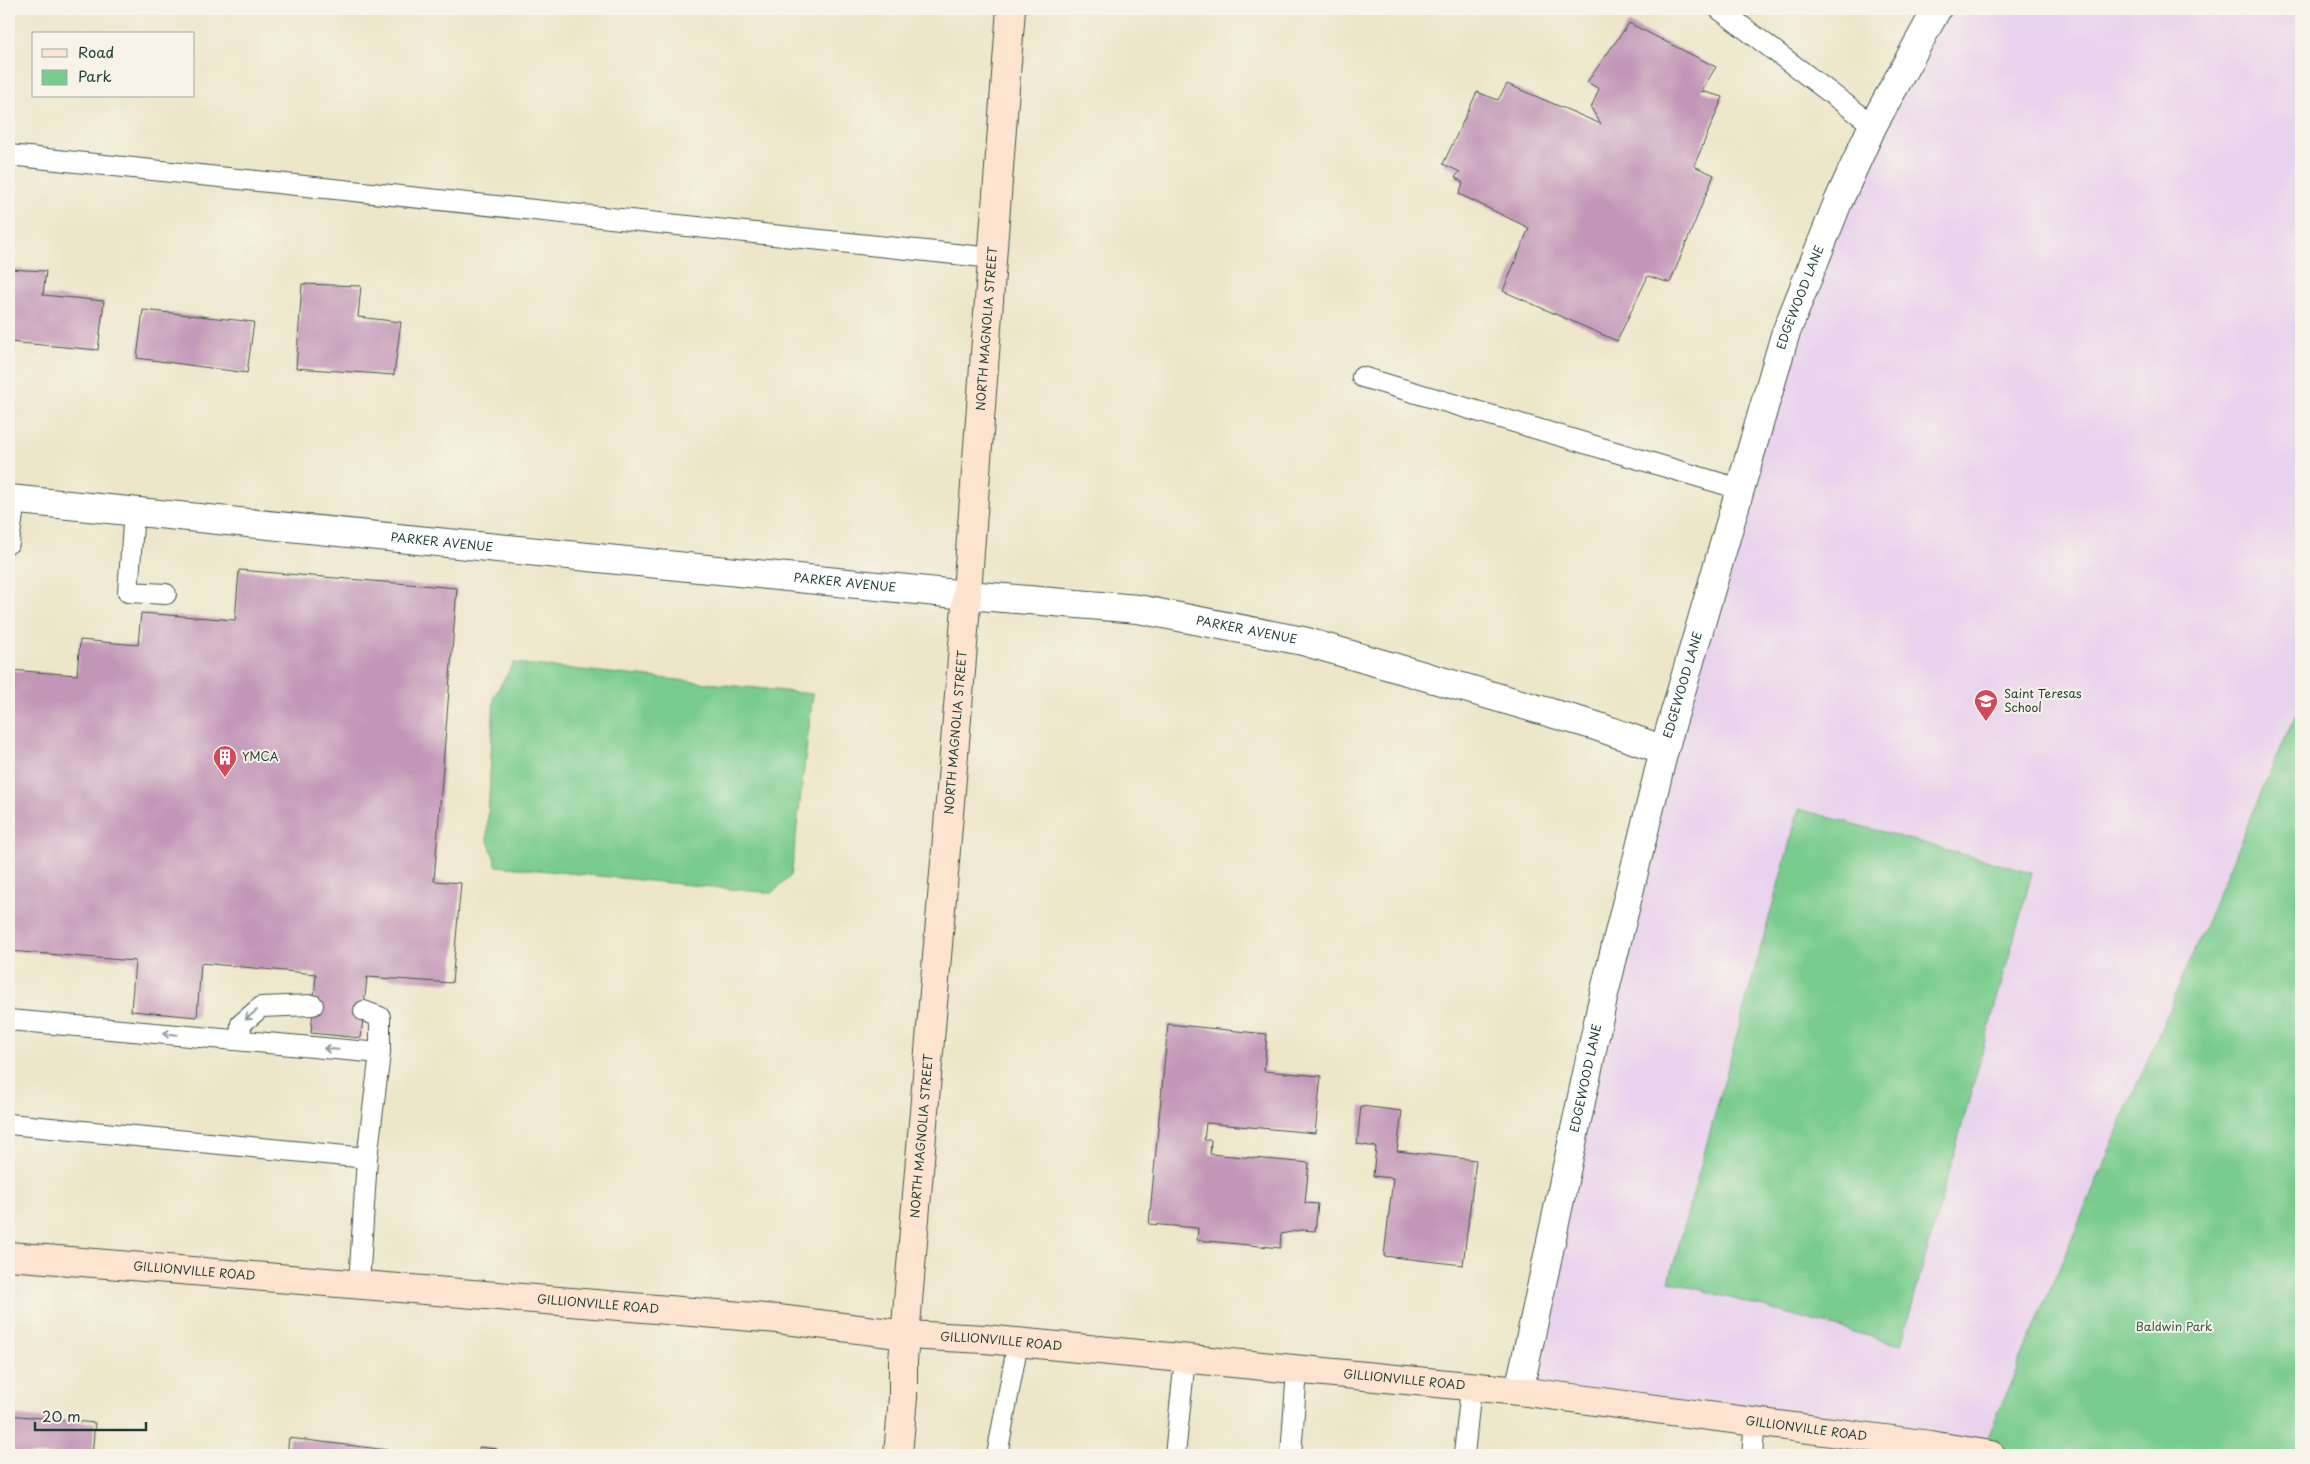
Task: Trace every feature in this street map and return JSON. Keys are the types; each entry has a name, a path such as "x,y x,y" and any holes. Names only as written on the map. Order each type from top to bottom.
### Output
{"main road":[{"name":"NORTH MAGNOLIA STREET","path":"898,1455 906,1335 967,595 1011,9"},
{"name":"GILLIONVILLE ROAD","path":"9,1256 778,1319 906,1335 1018,1342 1519,1391 1755,1421 1899,1448 1981,1454"}],"street":[{"name":"EDGEWOOD LANE","path":"1519,1391 1604,994 1664,750 1785,335 1838,202 1873,125 1937,9"},
{"name":"PARKER AVENUE","path":"12,499 967,595 1138,609 1246,628 1303,641 1578,721 1664,750"}],"lane":[{"path":"1719,9 1873,125"},
{"path":"9,156 993,258"},
{"path":"1362,377 1740,489"},
{"path":"9,542 12,499"},
{"path":"134,512 128,592 166,594"},
{"path":"240,1040 241,1024 261,1007 313,1005"},
{"path":"359,1284 367,1158 380,1053 380,1016 364,1010"},
{"path":"9,1020 380,1053"},
{"path":"9,1124 367,1158"},
{"path":"997,1455 1018,1342"},
{"path":"1175,1455 1185,1359"},
{"path":"1290,1455 1297,1370"},
{"path":"1464,1455 1472,1387"},
{"path":"1752,1455 1755,1421"}],"shaded area":[{"name":"Saint Teresas School","path":"1950,9 2301,9 2301,706 2284,739 1983,1448 1525,1387 1674,742 1790,343 1881,124"}],"green space":[{"path":"514,663 813,694 791,876 772,893 497,866 487,838 494,696"},
{"name":"Baldwin Park","path":"2301,706 2301,1455 2020,1455 1983,1448 2284,739"},
{"path":"1799,809 2032,873 1901,1345 1669,1281"}],"building":[{"path":"1629,23 1716,67 1701,91 1723,97 1694,166 1714,175 1670,283 1648,276 1617,341 1503,291 1529,228 1459,194 1463,183 1455,177 1460,172 1443,164 1477,92 1498,100 1507,84 1601,124 1591,108 1599,89 1587,82"},
{"path":"9,269 46,271 43,295 104,301 98,350 9,342"},
{"path":"302,284 361,286 358,317 401,322 394,375 296,368"},
{"path":"143,310 254,322 247,373 137,358"},
{"name":"YMCA","path":"239,570 457,588 434,881 461,883 452,983 367,977 361,1038 311,1033 316,974 201,963 197,1017 131,1011 135,961 9,951 9,670 77,675 80,640 138,645 141,613 235,620"},
{"path":"1168,1024 1267,1034 1264,1071 1321,1076 1315,1133 1206,1123 1204,1140 1211,1140 1210,1154 1309,1163 1305,1203 1318,1204 1315,1231 1301,1230 1281,1234 1280,1248 1197,1240 1198,1228 1149,1224"},
{"path":"1361,1106 1402,1111 1397,1151 1476,1160 1463,1265 1384,1256 1393,1178 1373,1176 1376,1147 1357,1144"},
{"path":"9,1415 95,1423 92,1455 9,1455"},
{"path":"289,1438 388,1450 388,1455 287,1455"},
{"path":"479,1447 497,1449 496,1455 478,1455"}],"place":[{"name":"Saint Teresas School","path":"1986,722"},
{"name":"YMCA","path":"225,778"}]}
